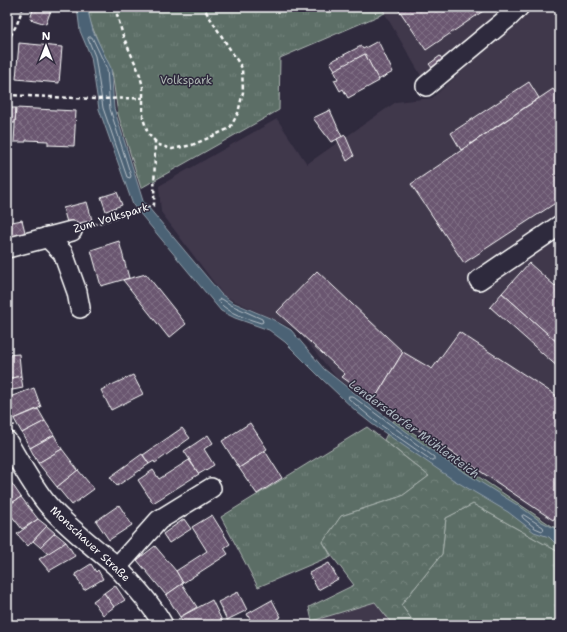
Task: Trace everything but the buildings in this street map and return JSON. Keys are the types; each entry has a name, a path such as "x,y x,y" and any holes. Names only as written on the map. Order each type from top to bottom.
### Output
{"street":[{"path":"426,86 519,7"},
{"name":"Zum Volkspark","path":"7,248 72,231"},
{"path":"479,280 558,231"},
{"path":"47,237 63,252 77,292 80,308"},
{"name":"Monschauer Straße","path":"7,441 47,504 62,520 117,567 139,591 163,625"},
{"path":"117,567 159,520 211,488"}],"path":[{"path":"7,42 17,24 22,7"},
{"path":"115,7 123,36 139,72 143,87 143,118 148,134 159,145 172,149 192,145 230,128 238,113 244,92 242,68 203,7"},
{"path":"7,95 95,99 143,98"},
{"name":"Zum Volkspark","path":"72,231 133,213 154,205 155,141"}],"shaded area":[{"path":"381,7 510,7 423,79"},
{"path":"531,7 560,7 560,528 337,378 297,330 224,296 161,212 159,186 277,119 307,164 396,102 432,98"},
{"path":"375,602 393,625 300,625"}],"green space":[{"name":"Volkspark","path":"88,7 381,7 385,13 280,58 279,110 141,188 118,114 112,72 106,62 90,21"},
{"path":"394,420 560,530 560,548 557,551 473,504 446,518 442,554 401,605 416,625 393,625 375,602 312,621 309,607 354,585 323,542 341,516 402,496 429,476 384,440"},
{"path":"367,427 429,476 402,496 341,516 323,542 331,556 258,587 221,517"},
{"path":"473,504 560,553 560,625 416,625 401,605 442,554 446,518"}],"water":[{"path":"77,7 87,7 93,31 111,68 114,108 143,201 221,294 232,302 272,319 291,330 324,369 367,403 448,462 522,508 540,521 558,530 560,532 560,548 549,537 534,532 508,512 452,479 372,424 358,413 285,342 269,330 235,318 221,311 133,205 99,109 91,57 80,31"}],"water label":[{"name":"Lendersdorfer Mühlenteich","path":"414,429"}]}
